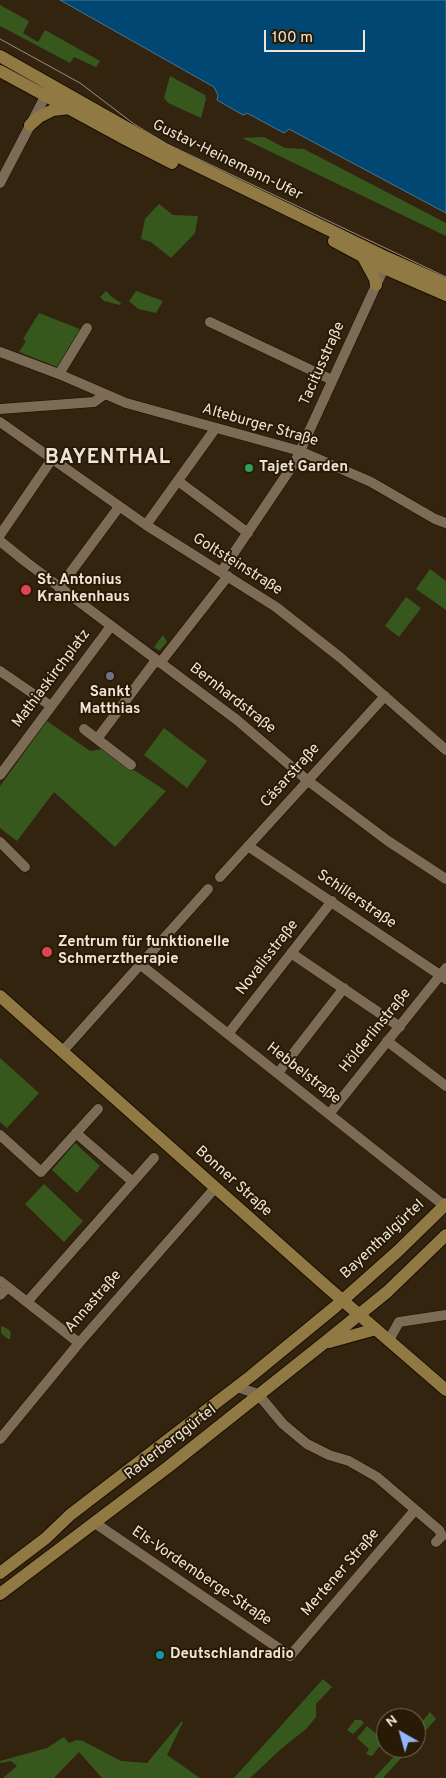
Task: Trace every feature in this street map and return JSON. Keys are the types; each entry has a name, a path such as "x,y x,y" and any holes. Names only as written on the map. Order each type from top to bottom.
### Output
{"main road":[{"name":"Gustav-Heinemann-Ufer","path":"0,56 48,90 68,108 151,153 316,230 384,268 446,295"},
{"name":"Gustav-Heinemann-Ufer","path":"0,71 48,90 171,153 381,255 446,284"},
{"path":"30,125 39,117 53,110 68,108"},
{"path":"363,257 375,279 376,285"},
{"name":"Bonner Straße","path":"0,996 215,1188 446,1390"},
{"name":"Bayenthalgürtel","path":"342,1300 445,1205"},
{"path":"416,1233 426,1238 432,1249"},
{"path":"359,1315 446,1235"},
{"name":"Raderberggürtel","path":"0,1573 46,1538 60,1524 93,1498 237,1387 342,1300"},
{"path":"324,1343 377,1330 373,1323 375,1301"},
{"name":"Raderberggürtel","path":"0,1594 168,1467 359,1315"},
{"path":"162,1446 159,1459 168,1467"},
{"path":"92,1525 82,1520 82,1516 93,1498"},
{"path":"60,1524 69,1533 69,1542"}],"street":[{"path":"1,177 48,90"},
{"name":"Tacitusstraße","path":"158,662 224,574 248,533 295,462 384,268"},
{"path":"210,322 332,380"},
{"path":"59,374 87,328"},
{"name":"Alteburger Straße","path":"0,352 59,374 126,403 300,452 371,482 435,519 446,523"},
{"path":"0,409 94,402 105,394"},
{"name":"Goltsteinstraße","path":"0,422 146,525 296,622 446,750"},
{"path":"146,525 215,429"},
{"path":"0,535 52,459"},
{"path":"178,481 248,533"},
{"path":"59,588 120,507"},
{"name":"Bernhardstraße","path":"0,541 59,588 237,720 307,780 388,841 446,879"},
{"name":"Mathiaskirchplatz","path":"0,775 111,626"},
{"path":"98,739 158,662"},
{"path":"0,671 51,706"},
{"name":"Cäsarstraße","path":"220,877 385,696"},
{"path":"84,729 131,765"},
{"path":"1,844 25,867"},
{"name":"Schillerstraße","path":"248,846 444,974"},
{"path":"62,1052 208,889"},
{"name":"Novalisstraße","path":"228,1034 332,901"},
{"path":"291,953 400,1026"},
{"name":"Hebbelstraße","path":"141,965 445,1205"},
{"name":"Hölderlinstraße","path":"330,1113 444,974"},
{"path":"278,1073 344,988"},
{"path":"388,1041 446,1086"},
{"path":"0,1135 41,1172 98,1109"},
{"path":"76,1133 133,1182"},
{"path":"27,1302 154,1158"},
{"name":"Annastraße","path":"0,1439 79,1343 215,1188"},
{"path":"2,1288 27,1302 79,1343"},
{"path":"389,1340 399,1322 446,1314"},
{"path":"237,1387 258,1394 283,1424 307,1444 329,1455 364,1468 377,1477 439,1530 442,1536 436,1542"},
{"name":"Mertener Straße","path":"290,1656 415,1510"},
{"name":"Els-Vordemberge-Straße","path":"92,1525 290,1656"}],"green space":[{"path":"0,5 29,21 23,33 38,42 45,30 100,61 96,67 74,57 70,63 0,26"},
{"path":"170,76 205,95 206,99 201,118 168,103 164,98"},
{"path":"264,137 285,148 304,149 446,223 446,236 242,138"},
{"path":"159,204 173,215 198,216 195,233 171,258 151,242 141,239 145,219"},
{"path":"106,291 121,303 120,305 104,301 100,297"},
{"path":"136,291 163,301 156,313 138,309 129,301"},
{"path":"39,313 82,330 60,368 19,352 26,341 23,339"},
{"path":"430,569 446,581 446,610 416,589"},
{"path":"406,597 421,608 399,637 385,626"},
{"path":"163,635 167,642 158,650 154,647"},
{"path":"47,721 90,751 102,749 166,791 115,847 54,792 17,841 0,828 0,786"},
{"path":"164,728 207,761 187,788 144,755"},
{"path":"0,1058 39,1093 7,1128 0,1122"},
{"path":"75,1143 100,1166 77,1193 52,1170"},
{"path":"44,1184 83,1221 64,1242 25,1204"},
{"path":"1,1326 11,1332 10,1339 1,1333"},
{"path":"323,1679 332,1687 316,1704 316,1717 306,1729 250,1778 234,1778"},
{"path":"430,1712 436,1719 426,1730 426,1717"},
{"path":"355,1720 361,1720 364,1723 353,1734 347,1730"},
{"path":"182,1721 167,1755 200,1778 102,1778 79,1752 54,1778 3,1778 17,1766 11,1761 0,1763 0,1761 47,1748 64,1737 69,1743 77,1740 83,1741 121,1761 147,1763"},
{"path":"367,1726 376,1734 376,1751 372,1756 366,1754 369,1749 357,1738"},
{"path":"393,1758 401,1758 383,1778 374,1778"}],"water":[{"path":"60,0 446,0 446,213 289,129 284,133 247,113 243,115 217,100 218,95 214,87"}],"tram line":[{"path":"0,39 80,83 134,124 167,144 446,277"}],"place":[{"name":"Tajet Garden","path":"249,468"},
{"name":"St. Antonius Krankenhaus","path":"26,590"},
{"name":"Sankt Matthias","path":"110,676"},
{"name":"Zentrum für funktionelle Schmerztherapie","path":"47,952"},
{"name":"Deutschlandradio","path":"160,1655"}],"district":[{"name":"BAYENTHAL","path":"108,459"}]}
